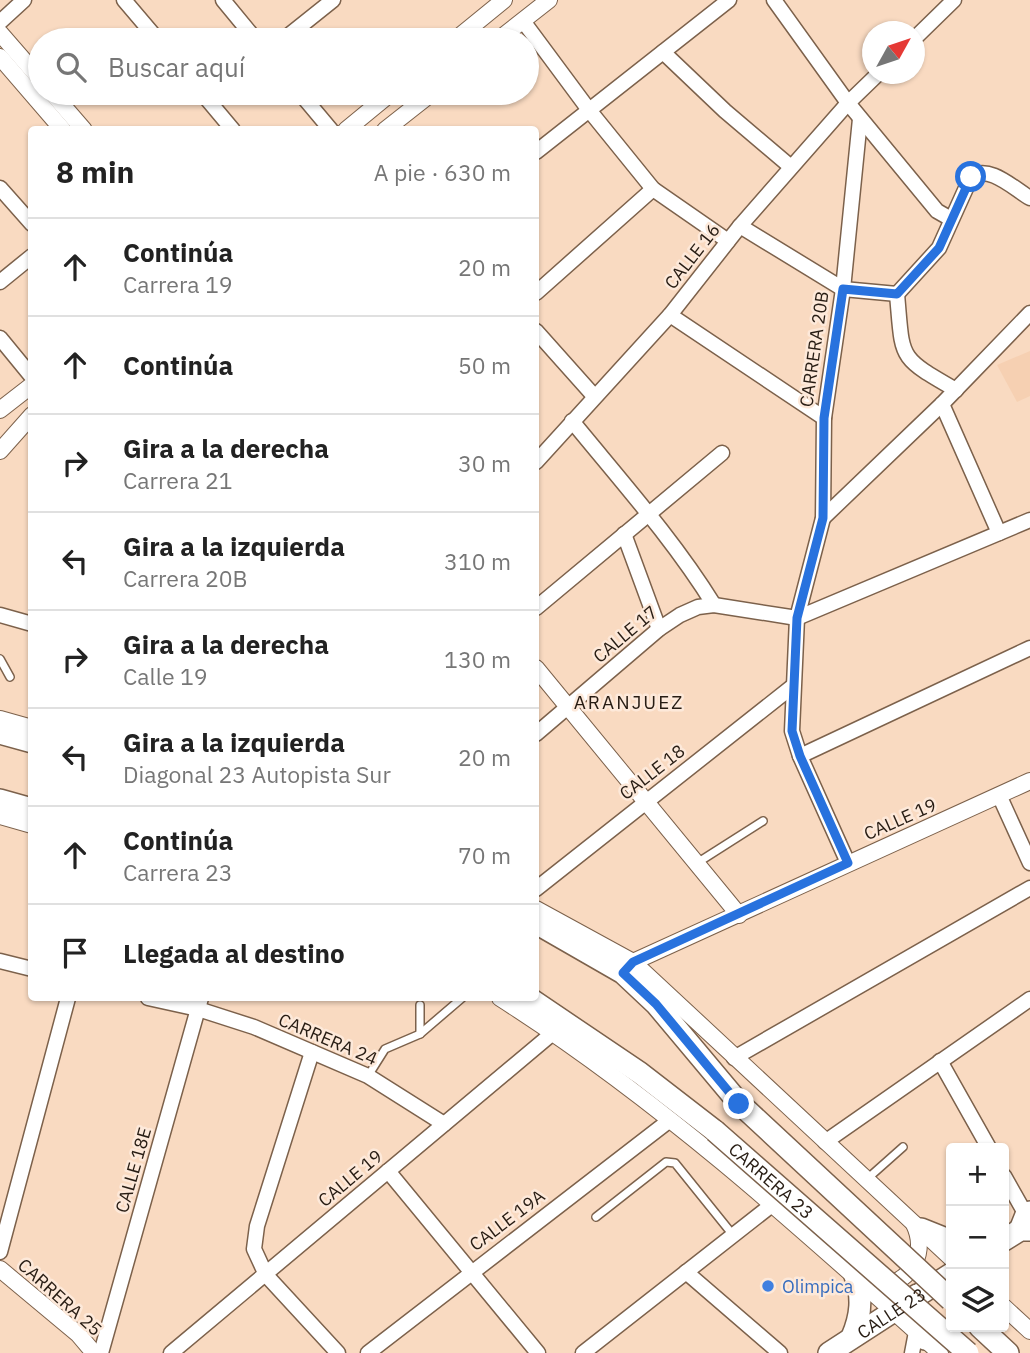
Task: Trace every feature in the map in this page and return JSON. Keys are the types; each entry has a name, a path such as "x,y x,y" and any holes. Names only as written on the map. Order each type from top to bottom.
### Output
{"main road":[{"path":"0,733 28,741"},
{"path":"0,800 28,808"},
{"name":"CARRERA 23","path":"539,924 628,968 739,1104 946,1295"},
{"path":"532,1001 560,1026"},
{"name":"CARRERA 23","path":"560,1026 640,1073 715,1131 968,1353"},
{"path":"917,1226 946,1239"},
{"path":"852,1337 861,1301 857,1278"},
{"name":"CALLE 23","path":"829,1353 917,1295 946,1280"},
{"path":"917,1295 916,1314 923,1344"},
{"path":"985,1332 1008,1353"}],"street":[{"path":"0,22 24,0"},
{"path":"124,0 148,28"},
{"path":"223,0 246,28"},
{"path":"298,28 333,0"},
{"path":"470,28 504,0"},
{"path":"514,28 549,0"},
{"path":"539,150 729,0"},
{"path":"774,0 860,119 937,211 951,219"},
{"path":"925,28 954,0"},
{"path":"523,21 528,28"},
{"path":"0,33 28,65"},
{"path":"539,43 653,189 728,241"},
{"path":"663,52 725,111 792,167"},
{"path":"0,57 28,89"},
{"name":"CALLE 16","path":"539,459 670,315 740,226 868,84"},
{"path":"41,105 60,126"},
{"path":"62,105 81,126"},
{"path":"216,105 230,126"},
{"path":"310,105 328,126"},
{"path":"351,126 376,105"},
{"path":"390,126 417,105"},
{"name":"CARRERA 20B","path":"848,863 800,756 792,731 797,618 823,518 824,418 843,289 860,119"},
{"path":"956,390 915,367 906,358 902,346 897,294 939,248 971,177 978,172 988,172 1030,198"},
{"path":"0,187 28,219"},
{"path":"539,290 653,189"},
{"path":"740,226 843,289 897,294"},
{"path":"0,282 28,259"},
{"path":"823,518 942,404 1030,313"},
{"path":"670,315 824,418"},
{"path":"539,334 594,396"},
{"path":"0,338 28,372"},
{"path":"0,410 28,388"},
{"path":"942,404 999,533"},
{"path":"0,439 28,417"},
{"path":"0,451 28,419"},
{"path":"572,421 648,514 714,605"},
{"path":"539,605 722,453"},
{"path":"797,618 1030,520"},
{"path":"624,534 659,629"},
{"name":"CALLE 17","path":"539,732 659,629 698,607 714,605 797,618"},
{"path":"0,615 28,623"},
{"path":"800,756 1030,648"},
{"path":"539,672 739,915"},
{"name":"CALLE 18","path":"539,887 793,686"},
{"path":"0,719 28,727"},
{"name":"CALLE 19","path":"628,968 848,863 1030,781"},
{"path":"999,795 1030,863"},
{"path":"0,816 28,824"},
{"path":"734,1058 1030,888"},
{"path":"539,911 628,968 734,1058 946,1253"},
{"path":"0,961 28,969"},
{"path":"825,1142 1030,999"},
{"path":"0,1252 67,1001"},
{"name":"CARRERA 24","path":"179,1001 200,1003 368,1076 444,1124"},
{"path":"506,1001 560,1026"},
{"name":"CALLE 18E","path":"101,1353 200,1003"},
{"name":"CALLE 19","path":"171,1353 560,1026"},
{"name":"CARRERA 23","path":"560,1026 894,1310 923,1344"},
{"path":"312,1052 257,1226 254,1249 266,1275 338,1353"},
{"path":"940,1061 986,1143"},
{"name":"CALLE 19A","path":"368,1353 670,1120"},
{"path":"388,1171 538,1353"},
{"path":"1009,1196 1017,1229"},
{"path":"583,1353 772,1204"},
{"path":"857,1278 872,1284 887,1285 909,1272 920,1251 917,1226"},
{"name":"CARRERA 25","path":"0,1269 78,1335 94,1353"},
{"path":"686,1272 780,1353"},
{"path":"1009,1312 1030,1331"}],"lane":[{"path":"0,659 10,677"},
{"path":"697,863 763,821"},
{"path":"368,1076 384,1049 420,1034 458,1001"},
{"path":"420,1005 420,1034"},
{"path":"866,1180 903,1147"},
{"path":"596,1217 666,1162 671,1161 733,1235"}],"shaded area":[{"path":"1030,351 1030,396 1017,402 997,365"}],"place":[{"name":"Olimpica","path":"768,1286"}],"district":[{"name":"ARANJUEZ","path":"629,702"}],"route":[{"path":"739,1104 656,1004 623,973 633,962 848,863 800,756 792,731 797,618 823,518 824,418 843,289 897,294 939,248 971,177"}]}
